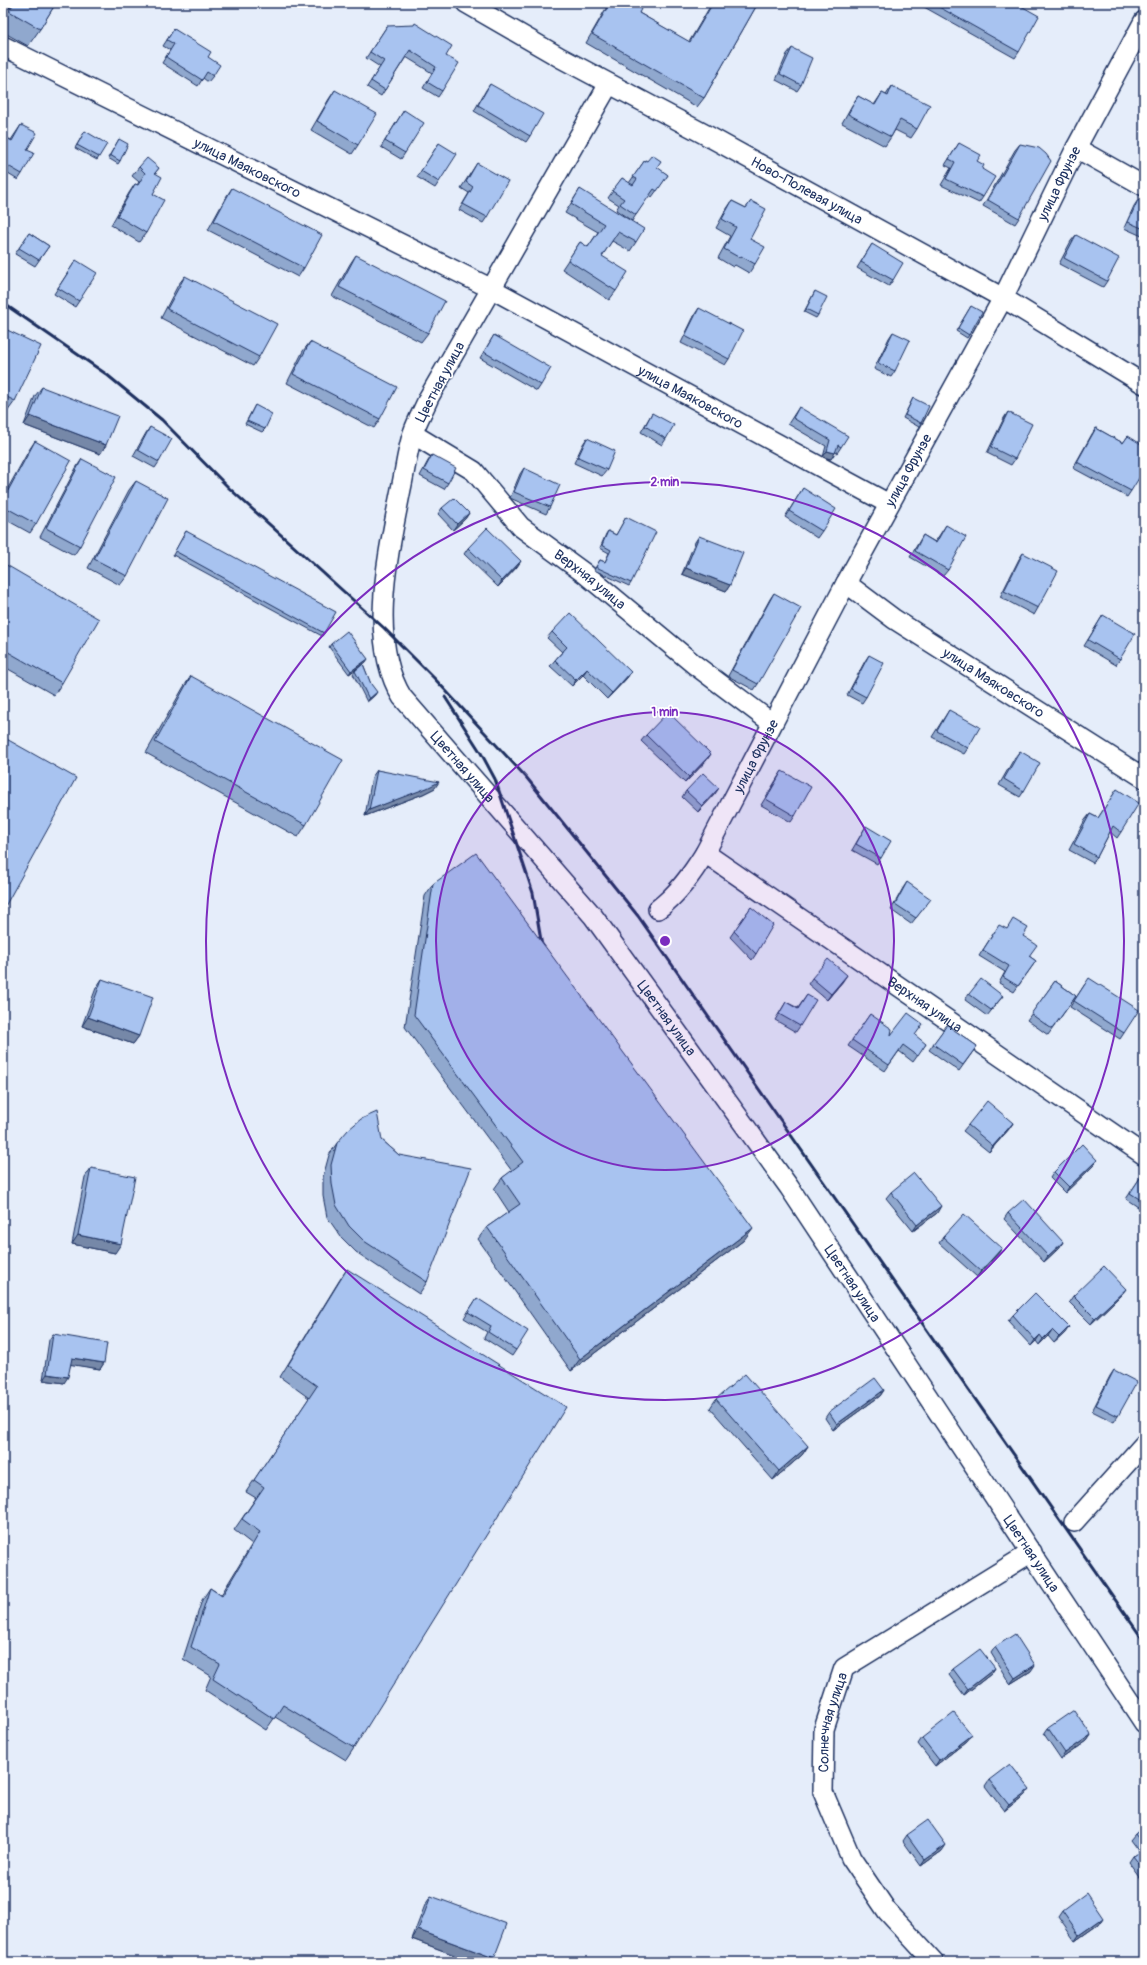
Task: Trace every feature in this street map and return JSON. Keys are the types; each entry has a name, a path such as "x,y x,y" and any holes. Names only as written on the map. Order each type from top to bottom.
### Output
{"street":[{"name":"Ново-Полевая улица","path":"466,3 609,84 708,136 1003,298 1144,384"},
{"name":"улица Фрунзе","path":"658,910 671,899 691,876 705,853 846,583 1003,298 1076,148 1144,21"},
{"name":"улица Маяковского","path":"3,46 492,289 889,504"},
{"path":"492,289 609,84"},
{"path":"1076,148 1144,186"},
{"name":"Цветная улица","path":"492,289 429,397 413,434 389,548 386,582 384,628 388,662 394,684 402,697 593,916 789,1187 1144,1723"},
{"name":"Верхняя улица","path":"413,434 474,471 521,527 584,573 695,665 772,723"},
{"name":"улица Маяковского","path":"846,583 894,619 1144,778"},
{"name":"Верхняя улица","path":"705,853 1144,1156"},
{"path":"1074,1522 1144,1444"},
{"name":"Солнечная улица","path":"934,1962 887,1911 851,1858 823,1792 824,1729 844,1668 1032,1552"}],"building":[{"path":"14,3 56,3 40,29 9,11"},
{"path":"610,3 640,3 643,5 639,13 690,42 713,3 758,3 704,98 592,34"},
{"path":"932,3 1016,3 1039,16 1019,52"},
{"path":"415,23 452,46 446,56 459,63 442,91 427,82 436,67 410,50 385,90 371,81 384,61 370,52 387,26 414,25"},
{"path":"174,29 211,52 208,57 220,65 213,76 207,72 202,80 166,57 174,44 167,40"},
{"path":"792,48 812,58 801,85 780,74"},
{"path":"490,84 543,114 530,136 478,105"},
{"path":"892,86 930,105 917,129 900,120 891,137 848,114 858,96 875,105 882,93 888,96"},
{"path":"335,90 377,114 358,145 317,121"},
{"path":"404,110 424,123 405,153 385,141"},
{"path":"21,125 37,133 27,150 34,153 22,174 3,163 3,136 12,141"},
{"path":"85,131 107,144 99,157 77,145"},
{"path":"119,139 128,144 120,161 110,155"},
{"path":"439,143 457,154 439,182 421,171"},
{"path":"959,143 981,155 977,161 984,165 982,169 995,177 983,197 946,179 955,162 949,159"},
{"path":"1020,144 1039,148 1051,161 1019,218 988,200"},
{"path":"652,155 661,161 657,167 668,175 657,191 654,189 636,215 620,204 624,199 612,191 622,178 633,185 637,179 633,177 645,160 647,161"},
{"path":"147,158 159,168 155,173 162,177 153,194 164,200 146,233 117,216 135,184 138,185 145,173 139,167"},
{"path":"477,163 508,181 487,217 463,204 473,187 466,182"},
{"path":"232,188 322,235 304,268 214,221"},
{"path":"580,189 644,229 636,242 618,232 602,256 628,272 616,291 568,260 580,242 588,247 604,224 571,204"},
{"path":"1138,200 1144,203 1144,229 1128,222"},
{"path":"732,201 746,208 751,201 766,209 750,239 765,247 755,264 724,249 736,227 722,219"},
{"path":"29,233 49,246 39,260 19,248"},
{"path":"1076,235 1119,258 1107,281 1064,258"},
{"path":"872,244 903,263 893,280 861,262"},
{"path":"356,255 445,301 428,333 339,287"},
{"path":"76,260 97,273 79,301 58,288"},
{"path":"185,276 277,324 259,357 167,309"},
{"path":"815,291 827,297 818,315 806,309"},
{"path":"971,306 982,312 969,335 958,328"},
{"path":"699,308 743,331 729,359 685,336"},
{"path":"3,328 41,346 15,401 3,395"},
{"path":"893,332 910,340 895,371 878,363"},
{"path":"494,335 551,368 541,385 484,352"},
{"path":"310,342 397,387 380,419 293,374"},
{"path":"42,387 118,416 106,445 30,416"},
{"path":"913,398 929,406 921,423 905,415"},
{"path":"255,405 272,414 265,429 247,421"},
{"path":"799,407 848,436 841,447 838,445 835,453 827,451 830,440 793,418"},
{"path":"1008,412 1032,424 1015,459 991,447"},
{"path":"652,413 674,425 666,439 645,426"},
{"path":"150,427 172,439 159,462 138,450"},
{"path":"1096,428 1123,443 1128,436 1144,446 1144,470 1131,491 1077,462"},
{"path":"587,438 615,451 607,470 578,457"},
{"path":"35,441 71,461 36,524 3,506 3,500"},
{"path":"432,455 456,468 448,483 424,470"},
{"path":"82,459 116,477 80,546 46,528"},
{"path":"524,468 560,485 550,507 514,492"},
{"path":"136,481 168,498 127,576 94,559"},
{"path":"803,488 836,509 822,531 789,511"},
{"path":"454,498 469,513 457,524 442,508"},
{"path":"626,517 656,532 631,583 596,567 600,560 605,562 611,550 602,545 608,531 616,535"},
{"path":"946,525 966,537 948,570 915,551 923,535 936,543"},
{"path":"487,528 521,561 502,581 468,548"},
{"path":"186,531 336,612 324,633 175,551"},
{"path":"699,536 743,553 730,585 686,568"},
{"path":"1023,553 1058,571 1038,608 1004,591"},
{"path":"3,563 99,619 62,683 3,649"},
{"path":"774,593 801,608 758,684 732,670"},
{"path":"570,613 631,672 612,693 587,669 576,680 555,660 567,647 552,632"},
{"path":"1103,615 1135,634 1120,659 1088,640"},
{"path":"347,631 368,659 351,671 331,644"},
{"path":"869,655 884,663 866,697 851,689"},
{"path":"363,664 371,684 377,692 369,699 355,671"},
{"path":"191,676 343,760 306,825 155,742"},
{"path":"949,710 980,727 968,748 937,731"},
{"path":"668,712 711,754 689,777 646,735"},
{"path":"3,737 76,778 3,910"},
{"path":"1020,751 1040,763 1024,791 1004,779"},
{"path":"377,770 439,782 369,810"},
{"path":"782,771 811,787 795,816 766,799"},
{"path":"703,773 719,788 702,806 686,791"},
{"path":"1117,789 1139,803 1121,832 1113,826 1097,857 1074,844 1090,814 1098,818"},
{"path":"866,826 891,841 881,858 856,844"},
{"path":"476,853 753,1228 580,1359 487,1227 520,1204 502,1178 523,1162 414,1015 433,884"},
{"path":"907,882 931,899 916,918 895,904"},
{"path":"751,907 773,925 756,954 734,931"},
{"path":"1013,919 1028,928 1023,936 1037,945 1029,956 1036,961 1018,986 1003,977 1009,966 983,950 999,925 1007,929"},
{"path":"828,959 847,975 831,994 812,978"},
{"path":"1089,978 1139,1010 1124,1033 1074,1001"},
{"path":"102,979 153,997 139,1036 88,1017"},
{"path":"981,979 1003,996 991,1010 969,994"},
{"path":"1055,981 1076,996 1052,1029 1031,1014"},
{"path":"807,995 816,1000 800,1026 779,1014 786,1002 798,1009"},
{"path":"908,1013 923,1024 915,1035 926,1044 918,1056 903,1045 889,1065 852,1040 870,1014 892,1029 891,1035"},
{"path":"947,1025 977,1046 963,1065 933,1044"},
{"path":"987,1101 1013,1123 993,1146 968,1125"},
{"path":"377,1112 382,1140 399,1155 471,1168 427,1282 364,1241 349,1226 336,1205 332,1184 331,1165 337,1143 348,1130 361,1119"},
{"path":"1082,1144 1097,1160 1069,1187 1054,1172"},
{"path":"91,1168 135,1177 121,1244 78,1235"},
{"path":"1144,1172 1144,1202 1130,1193"},
{"path":"914,1173 941,1206 917,1225 891,1192"},
{"path":"1024,1199 1063,1242 1048,1256 1008,1213"},
{"path":"964,1214 1002,1248 981,1271 943,1237"},
{"path":"1104,1266 1126,1289 1095,1318 1073,1296"},
{"path":"347,1269 566,1407 354,1748 283,1705 274,1719 213,1679 220,1664 191,1647 210,1588 222,1596 260,1532 242,1519 264,1487 254,1480 317,1386 288,1365"},
{"path":"1035,1293 1069,1327 1059,1337 1052,1330 1043,1339 1040,1335 1035,1340 1013,1315"},
{"path":"477,1298 528,1331 516,1350 488,1332 491,1326 468,1312"},
{"path":"53,1334 107,1343 104,1363 72,1358 68,1377 47,1374"},
{"path":"1114,1370 1137,1382 1118,1416 1096,1405"},
{"path":"745,1374 808,1446 779,1471 716,1399"},
{"path":"875,1378 884,1390 837,1424 829,1412"},
{"path":"1015,1634 1035,1665 1015,1678 995,1647"},
{"path":"980,1649 995,1668 968,1689 953,1669"},
{"path":"1074,1710 1091,1735 1065,1753 1048,1728"},
{"path":"954,1713 972,1735 939,1760 922,1738"},
{"path":"1010,1764 1030,1789 1009,1805 989,1780"},
{"path":"928,1820 946,1845 925,1860 907,1835"},
{"path":"1144,1827 1144,1846 1135,1834"},
{"path":"1144,1848 1144,1870 1133,1856"},
{"path":"1086,1893 1103,1918 1079,1935 1062,1911"},
{"path":"431,1896 507,1924 494,1958 418,1930"}],"railway":[{"path":"3,303 106,374 162,420 229,488 384,628 434,678 526,777 638,916 1144,1641"},
{"path":"445,697 481,753 495,779 533,893 543,952"}]}
